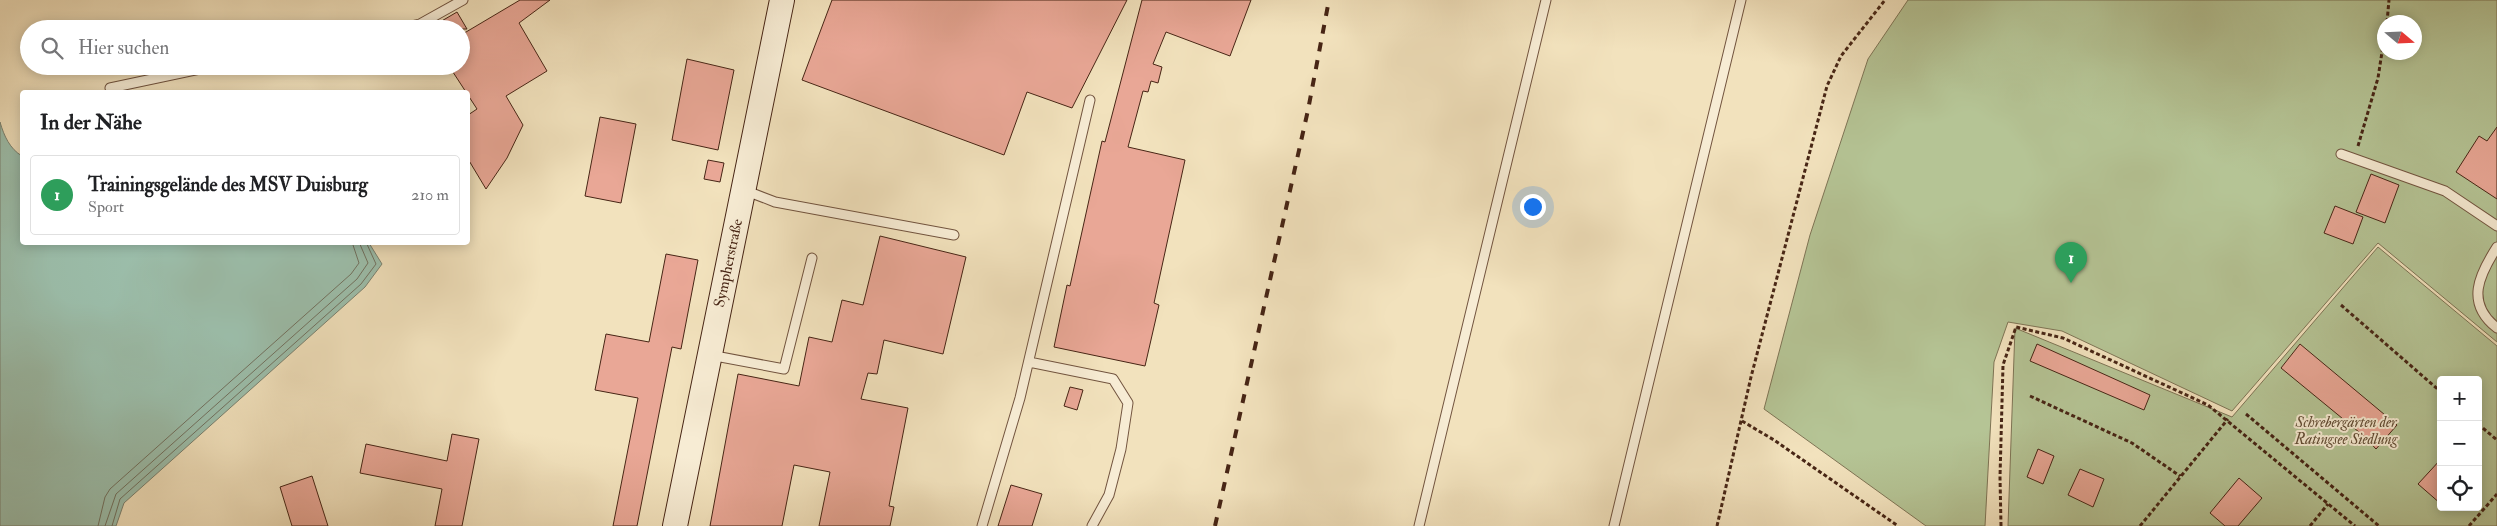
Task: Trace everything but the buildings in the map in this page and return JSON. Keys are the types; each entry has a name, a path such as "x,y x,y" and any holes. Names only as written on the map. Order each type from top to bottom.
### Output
{"street":[{"name":"Sympherstraße","path":"674,526 782,0"}],"lane":[{"path":"427,20 463,0"},
{"path":"1419,526 1546,0"},
{"path":"1614,526 1741,0"},
{"path":"110,88 171,75"},
{"path":"982,526 1028,362 1090,100"},
{"path":"2341,154 2445,191 2497,226"},
{"path":"743,190 775,202 954,235"},
{"path":"2497,247 2483,269 2478,290 2478,301 2484,315 2497,328"},
{"path":"710,354 784,369 812,258"},
{"path":"1028,362 1113,379 1128,403 1121,449 1109,495 1092,526"}],"path":[{"path":"1717,526 1751,378 1827,86 1841,56 1886,0"},
{"path":"2387,15 2388,0"},
{"path":"2353,158 2366,121 2379,60"},
{"path":"2341,305 2437,389"},
{"path":"2001,526 2000,438 2003,365 2016,327 2063,338 2120,362 2208,405 2228,419 2355,526"},
{"path":"2030,396 2132,443 2180,476"},
{"path":"2246,414 2379,526"},
{"path":"2140,526 2228,419"},
{"path":"1742,421 1789,450 1898,526"},
{"path":"2482,427 2497,440"},
{"path":"2469,526 2497,494"},
{"path":"2310,526 2328,504"}],"green space":[{"path":"1908,0 2497,0 2497,342 2378,243 2232,411 2062,331 2008,322 1994,362 1985,526 1926,526 1764,409 1810,235 1868,59"},
{"name":"Schrebergärten der Ratingsee Siedlung","path":"2378,247 2497,346 2497,526 2008,526 2015,328 2232,417"}],"water":[{"path":"0,122 8,142 20,154 20,245 370,245 382,264 365,287 124,503 116,526 0,526"}],"railway":[{"path":"1215,526 1308,110 1329,0"}],"place":[{"name":"Trainingsgelände des MSV Duisburg","path":"2071,283"}]}
